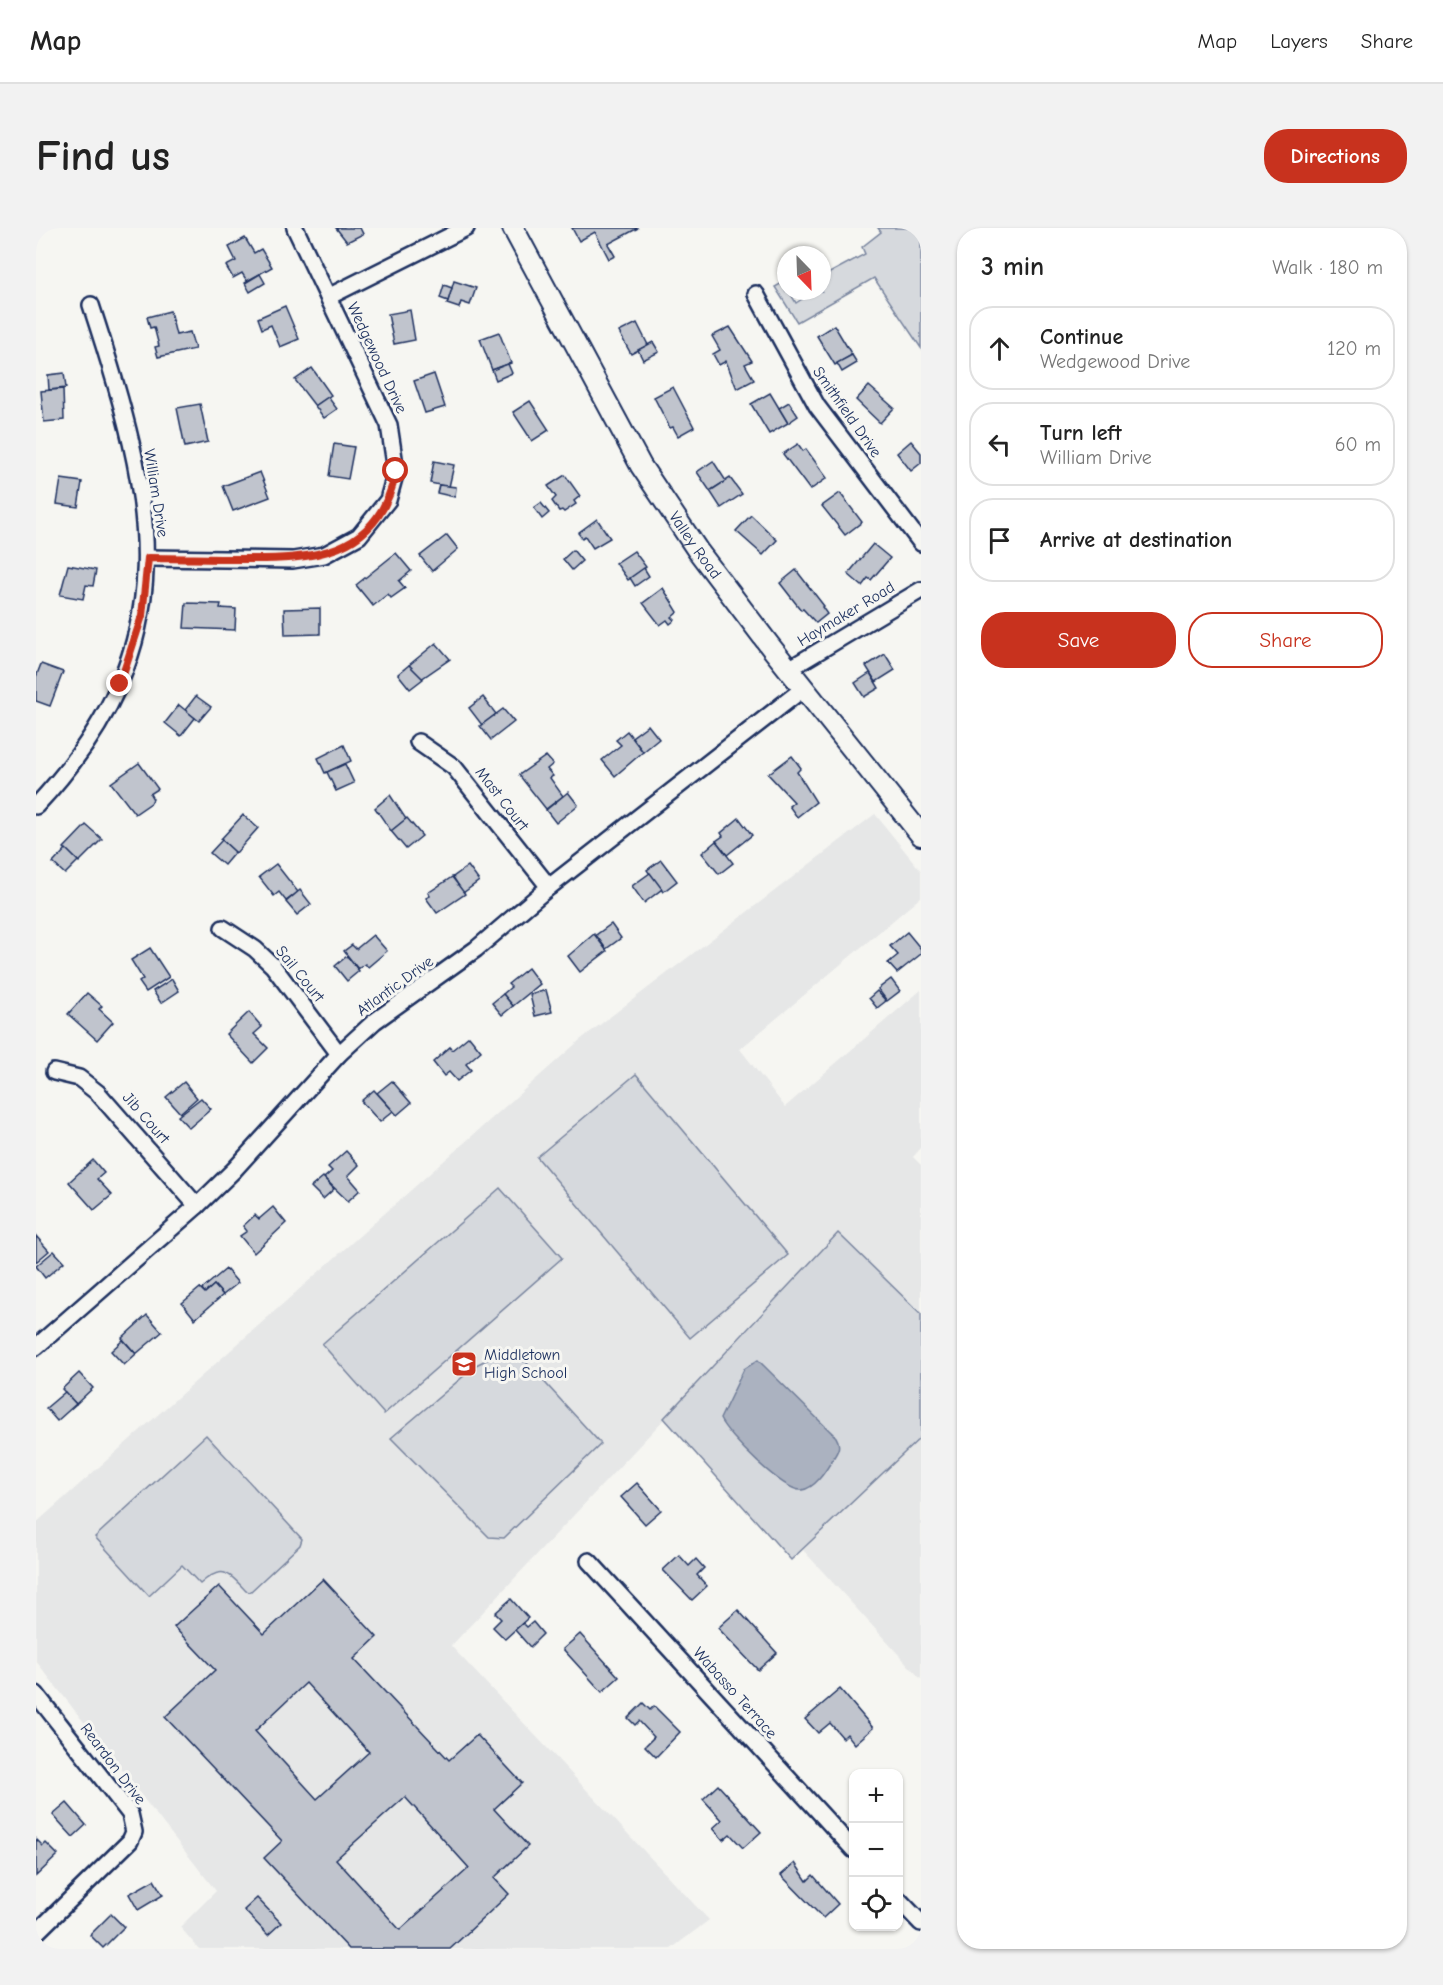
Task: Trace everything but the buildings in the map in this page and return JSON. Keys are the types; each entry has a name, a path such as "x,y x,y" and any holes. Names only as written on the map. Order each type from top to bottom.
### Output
{"main road":[{"name":"Valley Road","path":"513,228 641,466 698,551 921,835"}],"street":[{"name":"Wedgewood Drive","path":"148,558 308,558 342,547 358,536 379,513 393,486 396,471 393,442 383,408 295,228"},
{"path":"328,297 466,228"},
{"name":"Smithfield Drive","path":"756,294 817,406 921,543"},
{"name":"William Drive","path":"36,806 89,742 120,684 142,616 148,558 138,481 123,414 91,305"},
{"name":"Haymaker Road","path":"789,669 921,590"},
{"name":"Atlantic Drive","path":"37,1344 197,1206 234,1170 339,1054 375,1021 476,950 549,887 804,688"},
{"name":"Mast Court","path":"418,742 454,766 549,887"},
{"name":"Sail Court","path":"224,928 255,949 273,966 339,1054"},
{"name":"Jib Court","path":"54,1072 79,1078 98,1092 197,1206"},
{"name":"Wabasso Terrace","path":"589,1561 849,1845"},
{"name":"Reardon Drive","path":"36,1694 130,1814 134,1832 130,1841 36,1933"},
{"path":"903,1904 921,1923"}],"shaded area":[{"path":"878,228 921,228 921,348 874,278 797,322 783,300 794,300 796,303 800,300 831,300 831,272 865,254 862,247 881,232"},
{"name":"Middletown High School","path":"875,814 921,871 921,897 740,1049 785,1107 921,990 921,1148 913,1157 921,1165 921,1314 838,1234 451,1646 709,1920 671,1949 199,1949 180,1927 216,1891 36,1661 36,1523 580,1040"},
{"path":"636,1074 788,1255 690,1338 537,1157"},
{"path":"500,1188 562,1258 384,1414 322,1344"},
{"path":"838,1233 921,1314 921,1437 791,1560 664,1418"},
{"path":"505,1355 526,1362 601,1444 504,1538 489,1537 391,1438 478,1364 492,1357"},
{"path":"758,1360 838,1441 838,1450 829,1466 807,1489 794,1488 770,1473 734,1438 720,1419 744,1369"},
{"path":"206,1435 302,1539 300,1545 250,1592 229,1575 219,1572 200,1584 182,1565 149,1596 95,1537"},
{"path":"921,1437 921,1679 803,1550"}],"place":[{"name":"Middletown High School","path":"464,1364"}],"route":[{"path":"120,684 142,616 148,558 293,560 324,555 342,547 369,526 388,500 396,471"}]}
